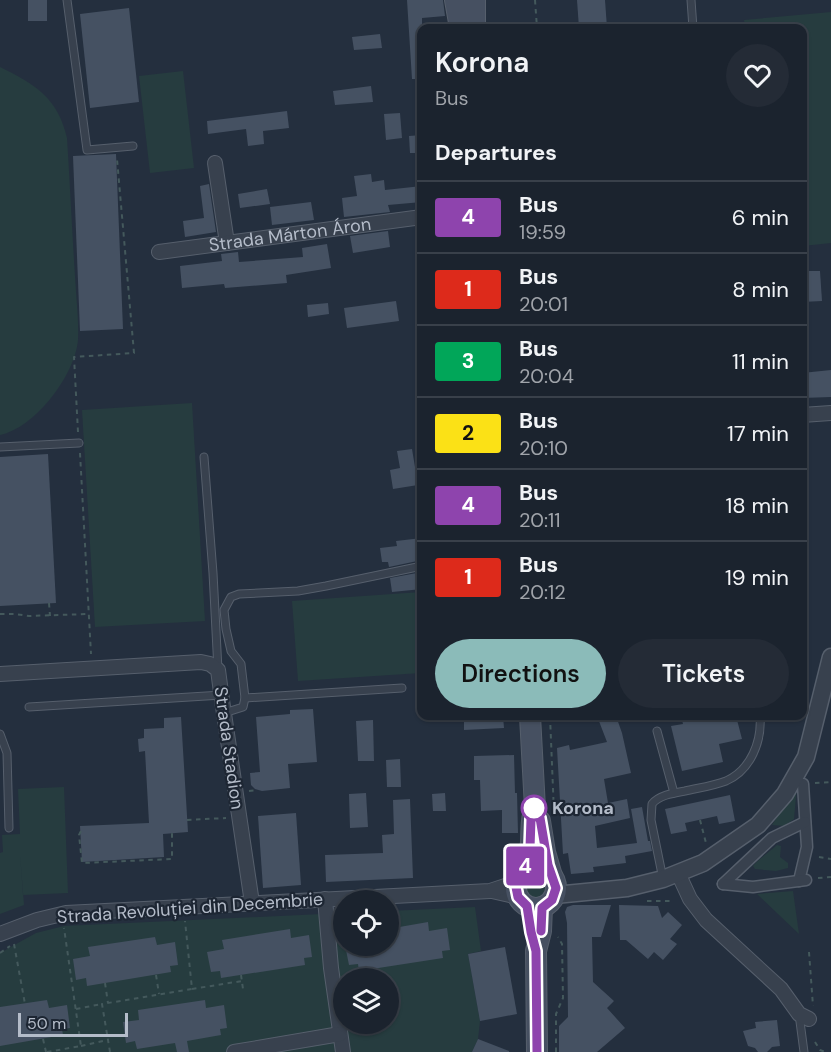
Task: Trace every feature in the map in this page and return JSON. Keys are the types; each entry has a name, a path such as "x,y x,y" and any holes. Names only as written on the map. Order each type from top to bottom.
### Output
{"main road":[{"path":"455,0 459,24"},
{"path":"475,0 475,24"},
{"path":"530,720 534,808 531,819 531,843 525,866 536,890"},
{"path":"534,808 540,818 545,852 536,890 531,932 536,951 537,1052"}],"street":[{"path":"215,164 227,243"},
{"name":"Strada Márton Áron","path":"159,252 417,218"},
{"path":"807,415 831,413"},
{"path":"536,890 589,891 627,888 671,876 703,862 758,825 785,794 806,757 831,657"},
{"name":"Strada Stadion","path":"0,674 201,662 210,664 218,670 252,903"},
{"path":"803,784 807,847 803,880 753,887 723,884 772,838 805,822"},
{"path":"671,876 706,920 781,989 804,1017"},
{"name":"Strada Revoluției din Decembrie","path":"0,934 31,922 66,913 536,890"},
{"path":"325,899 333,983"},
{"path":"234,1052 340,1034 343,1052"}],"lane":[{"path":"67,0 87,150 133,146"},
{"path":"691,0 693,24"},
{"path":"0,447 79,443"},
{"path":"204,457 218,670"},
{"path":"224,713 243,707 245,698 241,664 231,651 226,629 224,610 231,597 239,594 298,591 417,567"},
{"path":"245,698 402,688"},
{"path":"28,707 222,695"},
{"path":"671,876 651,811 655,800 674,793 727,781 752,758 759,741 760,720"},
{"path":"657,730 674,793"},
{"path":"0,735 7,753 9,828"},
{"path":"804,1017 804,1052"}],"path":[{"path":"535,0 537,24"},
{"path":"92,669 74,357 134,352 116,147"},
{"path":"49,603 50,616"},
{"path":"0,614 50,616 89,614"},
{"path":"550,720 555,819"},
{"path":"803,784 831,782"},
{"path":"187,820 240,818"},
{"path":"700,820 703,831"},
{"path":"81,831 79,835 82,863 172,859 172,833"},
{"path":"813,856 831,859"},
{"path":"183,906 192,988"},
{"path":"64,926 81,1046"},
{"path":"555,931 562,944 563,998 556,1014 556,1052"},
{"path":"14,944 25,1004"},
{"path":"809,952 813,1007 804,1017 815,1044 825,1052"},
{"path":"156,975 159,994"},
{"path":"241,975 243,988"},
{"path":"75,1009 242,981"},
{"path":"105,983 108,1003"},
{"path":"102,1004 110,1052"},
{"path":"43,1039 46,1052 108,1040"}],"green space":[{"path":"831,12 831,243 807,246 807,24 744,24 744,20"},
{"path":"0,67 34,86 51,102 58,112 67,138 78,340 69,369 51,398 27,422 0,435"},
{"path":"183,71 194,168 150,173 139,76"},
{"path":"192,403 205,621 95,627 82,410"},
{"path":"417,592 417,673 298,681 292,601"},
{"path":"797,785 794,819 784,826 772,825"},
{"path":"64,787 68,893 23,895 24,905 0,914 2,835 20,834 18,789"},
{"path":"777,845 781,846 780,857 788,863 788,868 776,871 755,869 753,866"},
{"path":"536,875 545,879 549,888 545,897 536,901 527,897 523,888 527,879"},
{"path":"793,891 799,934 757,894"},
{"path":"475,907 481,951 468,954 480,1021 478,1039 472,1052 0,1052 0,953 36,933 64,926 333,913 333,956 399,956 399,911"}],"building":[{"path":"28,0 47,0 47,21 28,21"},
{"path":"407,0 443,0 445,16 422,18 422,24 417,24 417,79 412,79"},
{"path":"577,0 605,0 607,24 579,24"},
{"path":"129,8 139,102 90,108 80,14"},
{"path":"380,34 382,48 354,50 352,37"},
{"path":"371,86 373,102 335,105 333,91"},
{"path":"287,111 289,128 263,131 264,144 248,146 246,129 208,134 207,121"},
{"path":"400,113 402,138 386,140 384,114"},
{"path":"417,135 417,153 410,153 409,136"},
{"path":"116,154 123,329 80,331 73,156"},
{"path":"371,174 372,182 384,180 385,190 417,187 417,202 388,205 390,212 344,217 342,198 357,196 354,176"},
{"path":"209,184 216,232 185,237 183,221 204,218 200,186"},
{"path":"267,189 270,204 240,208 238,194"},
{"path":"311,202 314,220 272,225 270,207"},
{"path":"388,231 390,247 353,253 350,236"},
{"path":"327,244 331,268 286,275 287,283 225,288 224,284 182,288 180,266 222,261 221,254 238,252 239,262 303,257 302,248"},
{"path":"807,271 820,271 822,301 807,302"},
{"path":"396,301 399,321 347,328 344,308"},
{"path":"328,303 329,314 308,317 307,305"},
{"path":"831,370 831,397 807,398 807,372"},
{"path":"412,449 417,485 393,489 390,470 400,468 397,451"},
{"path":"48,454 56,603 0,606 0,457"},
{"path":"417,539 417,561 389,567 388,562 382,562 380,548 397,546 396,541"},
{"path":"417,573 417,590 392,592 390,578"},
{"path":"313,709 317,762 288,764 290,788 262,791 255,789 251,785 250,773 260,772 256,717 290,714 290,710"},
{"path":"181,717 188,832 163,834 164,857 82,862 80,826 149,823 145,751 139,752 138,739 144,738 144,729 164,728 164,718"},
{"path":"373,720 374,761 358,761 356,721"},
{"path":"464,720 503,720 504,728 464,730"},
{"path":"599,720 617,720 631,773 604,779 608,803 627,799 630,818 595,826 597,848 637,843 631,809 642,807 652,851 625,856 626,863 593,867 594,872 571,874 568,853 563,854 557,748 569,745 570,750 607,742"},
{"path":"682,720 737,720 742,739 719,744 723,762 682,771 671,726 683,724"},
{"path":"514,755 518,833 502,833 502,810 481,811 480,780 474,780 474,756"},
{"path":"400,759 401,787 387,787 386,760"},
{"path":"366,793 368,827 350,828 349,794"},
{"path":"445,793 446,811 433,811 432,794"},
{"path":"730,795 735,821 719,824 717,816 685,823 687,831 671,834 665,809"},
{"path":"410,799 413,878 326,882 325,855 383,853 382,835 394,834 393,800"},
{"path":"296,813 301,885 263,888 258,816"},
{"path":"611,905 601,937 592,937 593,982 614,1001 607,1008 625,1028 597,1052 559,1052 559,1026 568,1017 565,912 567,907"},
{"path":"619,905 658,906 662,918 668,912 682,925 670,939 677,944 663,960 654,952 648,959 626,940 620,940"},
{"path":"428,922 429,931 447,928 450,950 442,951 443,958 378,968 359,968 358,964 349,965 347,956 399,956 399,927"},
{"path":"290,929 291,938 309,935 312,957 304,958 305,965 221,978 220,971 211,972 207,952 224,949 222,940"},
{"path":"155,937 157,945 175,942 178,965 170,966 171,972 87,986 86,978 76,980 73,959 90,956 88,947"},
{"path":"505,947 517,1014 480,1021 468,954"},
{"path":"47,1000 49,1008 67,1005 70,1028 62,1029 63,1035 0,1046 0,1007"},
{"path":"205,1000 206,1008 224,1005 227,1028 220,1029 221,1035 187,1041 189,1052 177,1052 175,1043 137,1049 135,1041 126,1043 123,1022 139,1020 138,1010"},
{"path":"777,1020 780,1046 772,1047 767,1052 758,1052 755,1048 748,1046 743,1031 756,1028 755,1022"},
{"path":"478,1039 509,1051 509,1052 472,1052"}],"bus line":[{"name":"4","path":"537,1052 536,951 527,906 520,901 516,892 517,882 530,848 531,819 534,808 540,818 545,852 556,888 552,900 542,908 541,931"}],"place":[{"name":"Korona","path":"534,808"}]}
